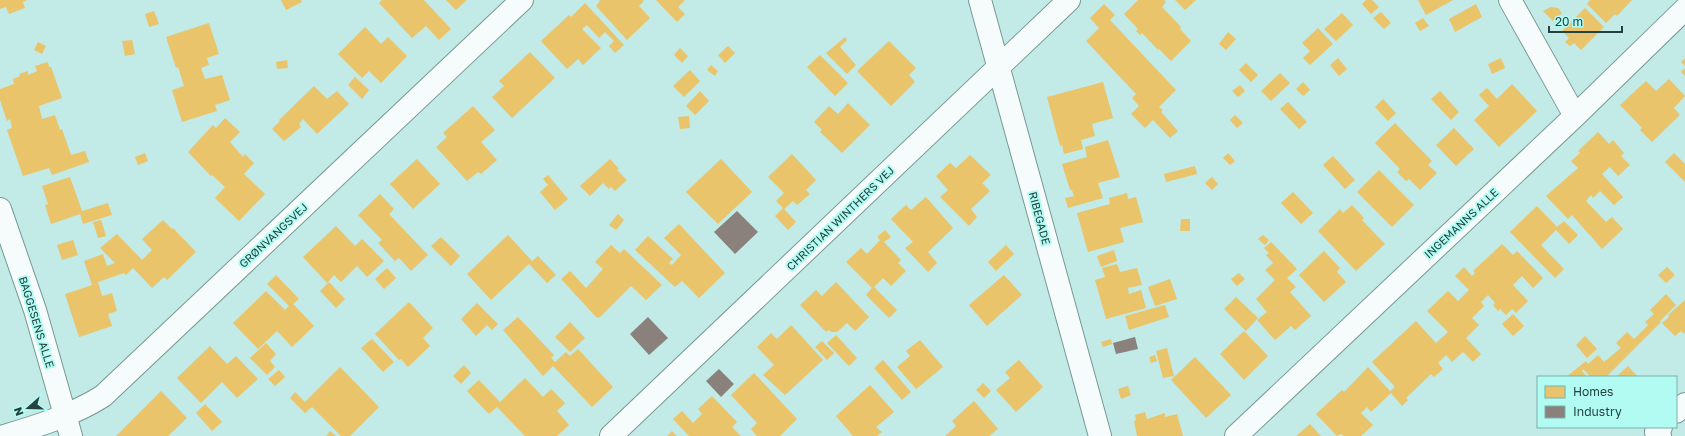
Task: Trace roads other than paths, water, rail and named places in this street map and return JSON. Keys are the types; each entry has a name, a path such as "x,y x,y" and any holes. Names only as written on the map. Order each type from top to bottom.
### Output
{"street":[{"name":"GRØNVANGSVEJ","path":"4,436 38,426 68,426 103,396 522,0"},
{"name":"RIBEGADE","path":"980,0 1100,436"},
{"name":"CHRISTIAN WINTHERS VEJ","path":"611,436 1069,0"},
{"path":"1510,0 1575,116"},
{"name":"INGEMANNS ALLE","path":"1236,436 1575,116 1685,9"},
{"name":"BAGGESENS ALLE","path":"0,209 35,310 68,426"},
{"path":"1677,411 1685,404"},
{"path":"1660,428 1656,432 1660,436"}]}
